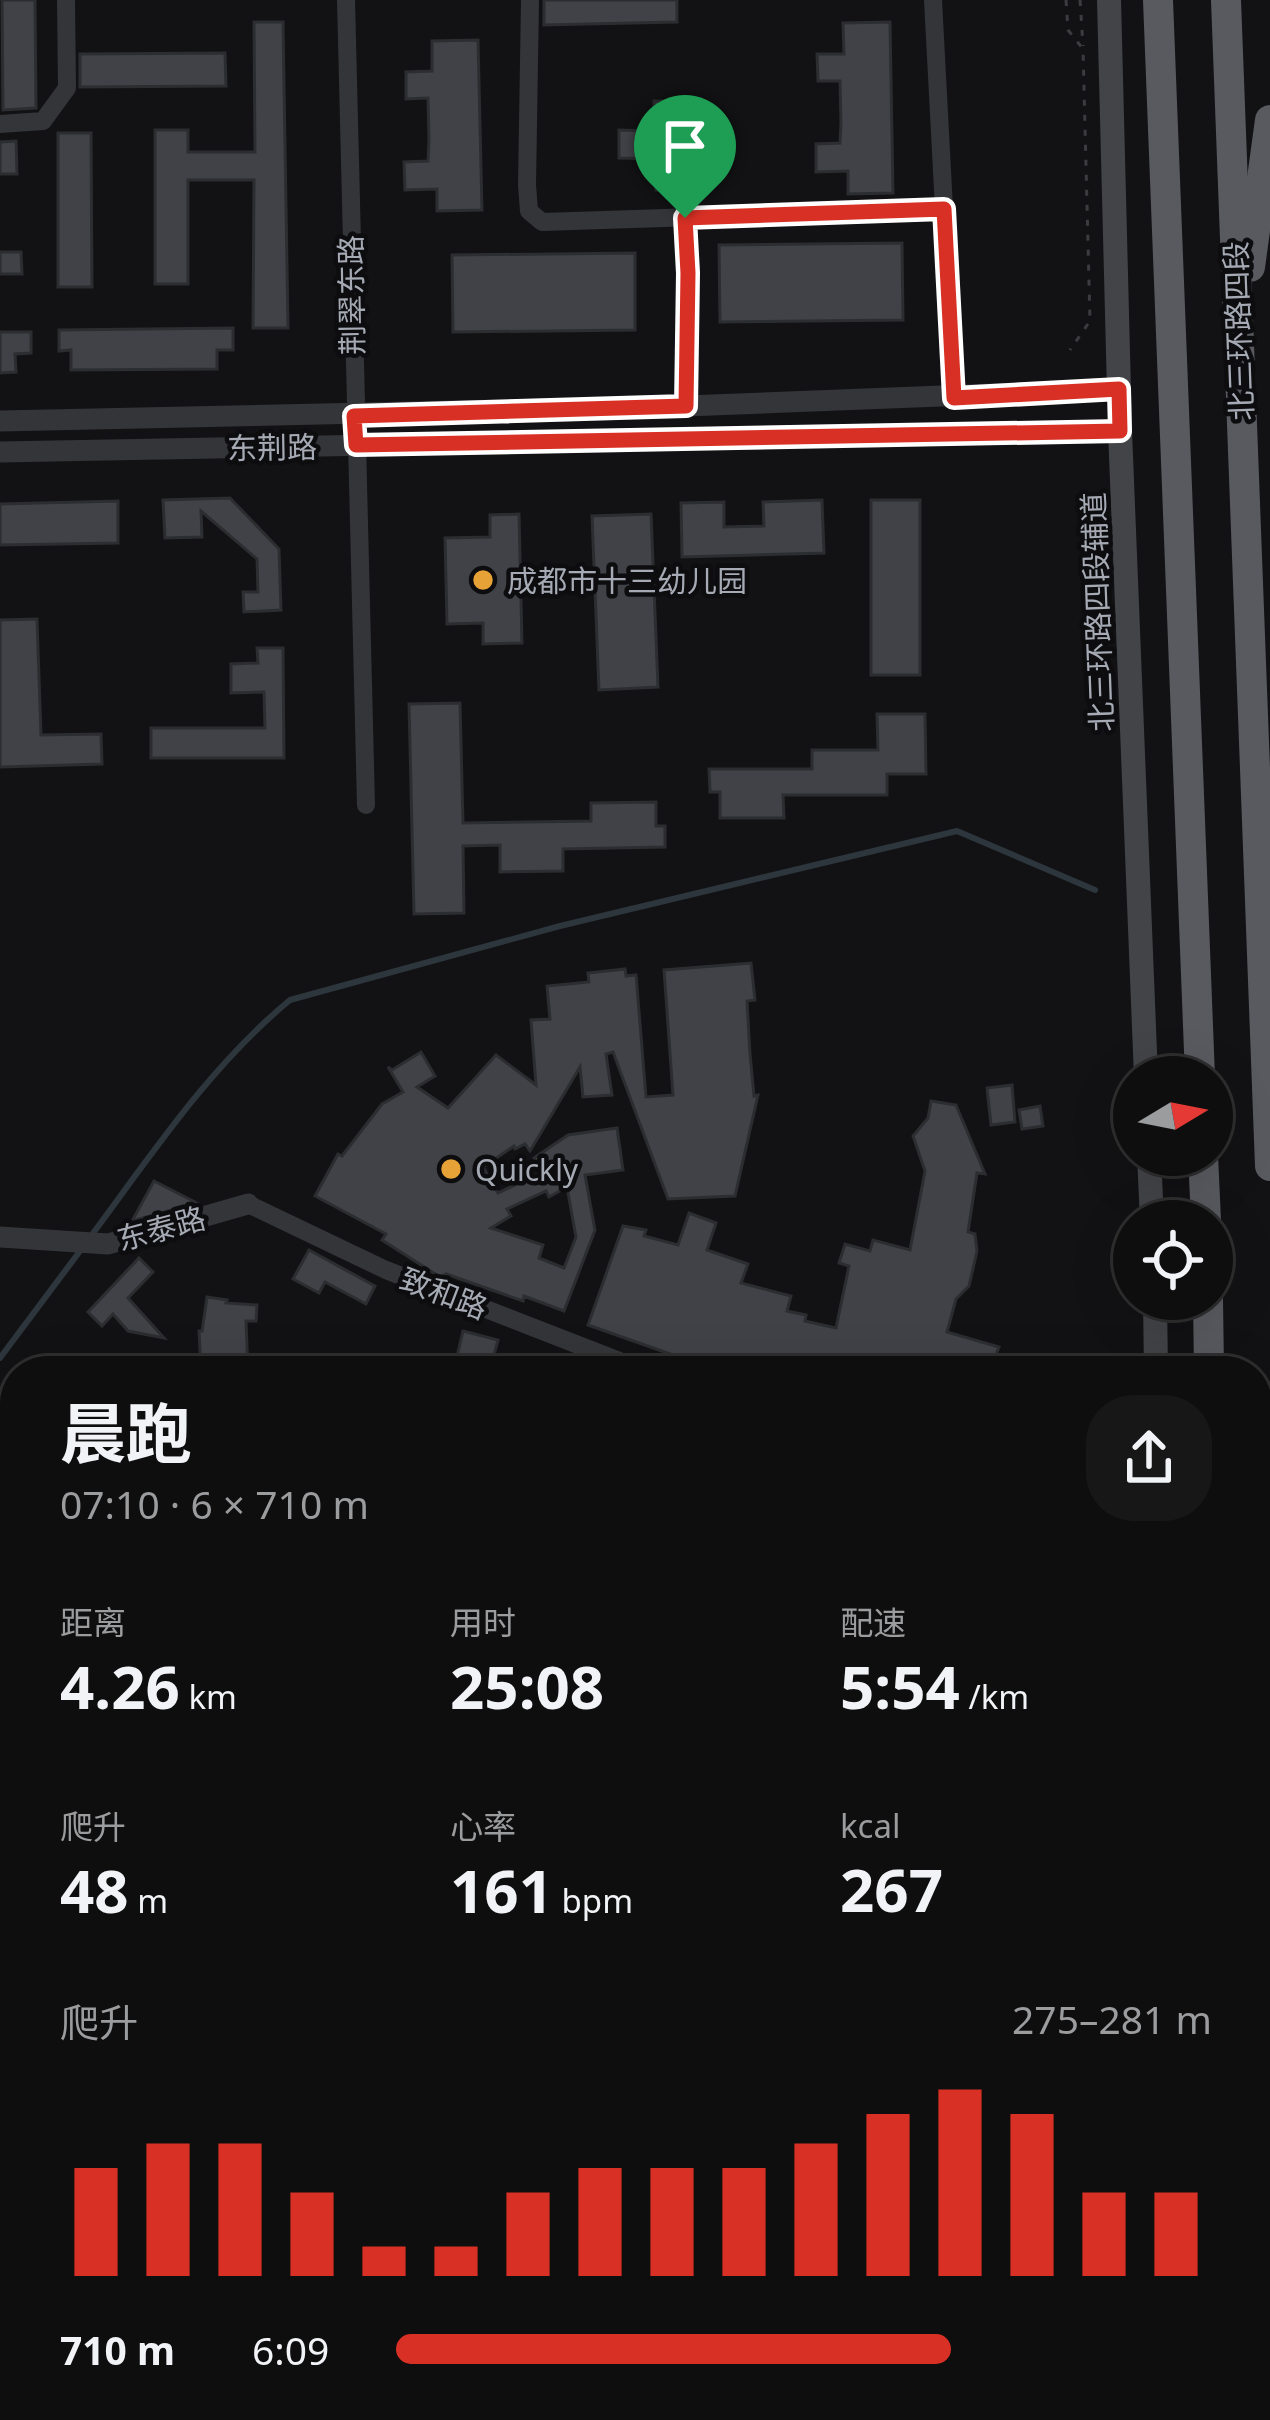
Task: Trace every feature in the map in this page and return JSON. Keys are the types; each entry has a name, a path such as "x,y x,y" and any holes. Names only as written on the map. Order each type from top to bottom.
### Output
{"highway":[{"path":"1158,0 1199,1056"},
{"name":"北三环路四段","path":"1226,0 1270,1166"},
{"path":"1239,344 1270,120"},
{"path":"1208,1320 1209,1356"}],"main road":[{"name":"北三环路四段辅道","path":"1108,0 1145,1056"},
{"path":"1155,1320 1156,1356"}],"street":[{"path":"0,124 43,122 67,88 66,0"},
{"name":"荆翠东路","path":"346,0 366,805"},
{"path":"530,0 529,211 542,222 944,209"},
{"path":"933,0 954,398"},
{"path":"685,218 686,406"},
{"name":"东荆路","path":"0,421 354,416 1119,389"},
{"name":"东荆路","path":"0,452 1120,431"},
{"name":"东泰路","path":"0,1237 108,1244 248,1204"},
{"name":"致和路","path":"248,1204 386,1270 607,1356"}],"path":[{"path":"1066,0 1069,30 1083,49"},
{"path":"1070,350 1090,321 1080,2"}],"building":[{"path":"2,0 35,0 36,108 3,110"},
{"path":"544,0 677,0 677,22 544,25"},
{"path":"254,22 283,22 288,328 253,328 254,180 188,180 188,284 155,284 155,130 188,130 188,152 255,152"},
{"path":"890,22 893,193 848,194 848,171 816,172 816,144 840,143 841,123 840,81 818,81 817,54 844,54 843,23"},
{"path":"478,40 482,210 437,211 437,189 405,190 404,162 428,161 429,141 428,98 406,99 406,72 432,71 432,41"},
{"path":"225,53 226,86 80,87 80,54"},
{"path":"654,101 705,101 704,191 656,190 657,159 619,158 619,130 653,131"},
{"path":"58,133 91,133 92,287 58,287"},
{"path":"16,141 17,174 0,174 0,142"},
{"path":"902,243 903,320 720,322 719,245"},
{"path":"0,252 21,252 22,274 0,274"},
{"path":"635,253 635,330 453,332 452,255"},
{"path":"233,328 233,350 217,350 217,369 71,370 71,350 59,351 59,330"},
{"path":"0,332 31,332 31,353 15,354 16,372 0,373"},
{"path":"230,498 279,549 281,610 244,612 243,592 258,592 257,559 201,511 202,537 165,538 163,500"},
{"path":"822,500 824,553 682,557 681,503 724,502 724,527 764,526 763,502"},
{"path":"871,500 920,500 920,675 871,675"},
{"path":"118,501 118,543 0,545 0,504"},
{"name":"成都市十三幼儿园","path":"519,514 522,643 483,644 483,623 447,624 445,538 490,537 490,515"},
{"path":"651,514 658,687 599,690 592,516"},
{"path":"37,619 41,735 101,734 102,764 0,767 0,620"},
{"path":"257,648 283,648 284,758 151,758 151,728 265,728 264,692 231,693 231,664 258,663"},
{"path":"460,703 463,823 591,821 591,803 656,802 656,826 665,826 665,847 563,849 563,871 500,872 500,845 463,846 464,913 414,914 409,704"},
{"path":"877,714 925,714 926,774 887,774 887,795 783,795 784,818 720,818 720,792 710,792 709,769 812,769 812,750 878,750"},
{"path":"751,963 755,1000 747,1001 754,1096 758,1095 735,1196 668,1199 613,1052 606,1054 612,1095 583,1097 580,1067 530,1151 525,1144 514,1146 483,1167 498,1193 542,1172 534,1158 568,1135 617,1128 623,1170 585,1175 595,1230 564,1311 446,1274 440,1277 382,1240 386,1234 315,1196 338,1154 342,1156 382,1104 403,1092 388,1067 392,1070 421,1052 435,1076 417,1087 448,1108 496,1055 536,1085 531,1020 550,1019 547,986 589,982 588,973 625,969 626,976 636,975 646,1097 673,1095 664,970","holes":["567,1187 576,1237 564,1268 539,1258 543,1245 491,1228 511,1216 507,1209"]},
{"path":"1012,1085 1015,1122 991,1125 987,1088"},
{"path":"931,1101 956,1105 985,1174 977,1173 968,1232 975,1234 977,1251 969,1286 956,1299 947,1332 999,1347 996,1356 676,1356 588,1325 623,1226 646,1230 644,1236 678,1245 689,1213 716,1223 707,1250 748,1264 741,1283 791,1296 787,1311 836,1328 849,1266 839,1263 845,1244 870,1251 873,1240 910,1250 925,1171 913,1136 928,1118"},
{"path":"1040,1106 1043,1126 1022,1129 1019,1110"},
{"path":"154,1181 197,1203 132,1221"},
{"path":"309,1250 375,1286 366,1304 325,1282 319,1293 293,1279"},
{"path":"139,1258 153,1272 128,1298 164,1338 128,1331 113,1314 102,1326 88,1312"},
{"path":"207,1297 257,1305 256,1321 246,1321 247,1356 200,1356"},
{"path":"463,1331 498,1340 494,1356 457,1356"}],"waterway":[{"path":"91,1236 208,1082 290,1000 560,926 957,831 1095,890"},
{"path":"1,1356 83,1247"}],"place":[{"name":"成都市十三幼儿园","path":"483,580"},
{"name":"Quickly","path":"451,1169"}],"route":[{"path":"944,209 954,398 1119,389 1120,431 356,445 354,416 686,406 685,218 944,209"}]}
